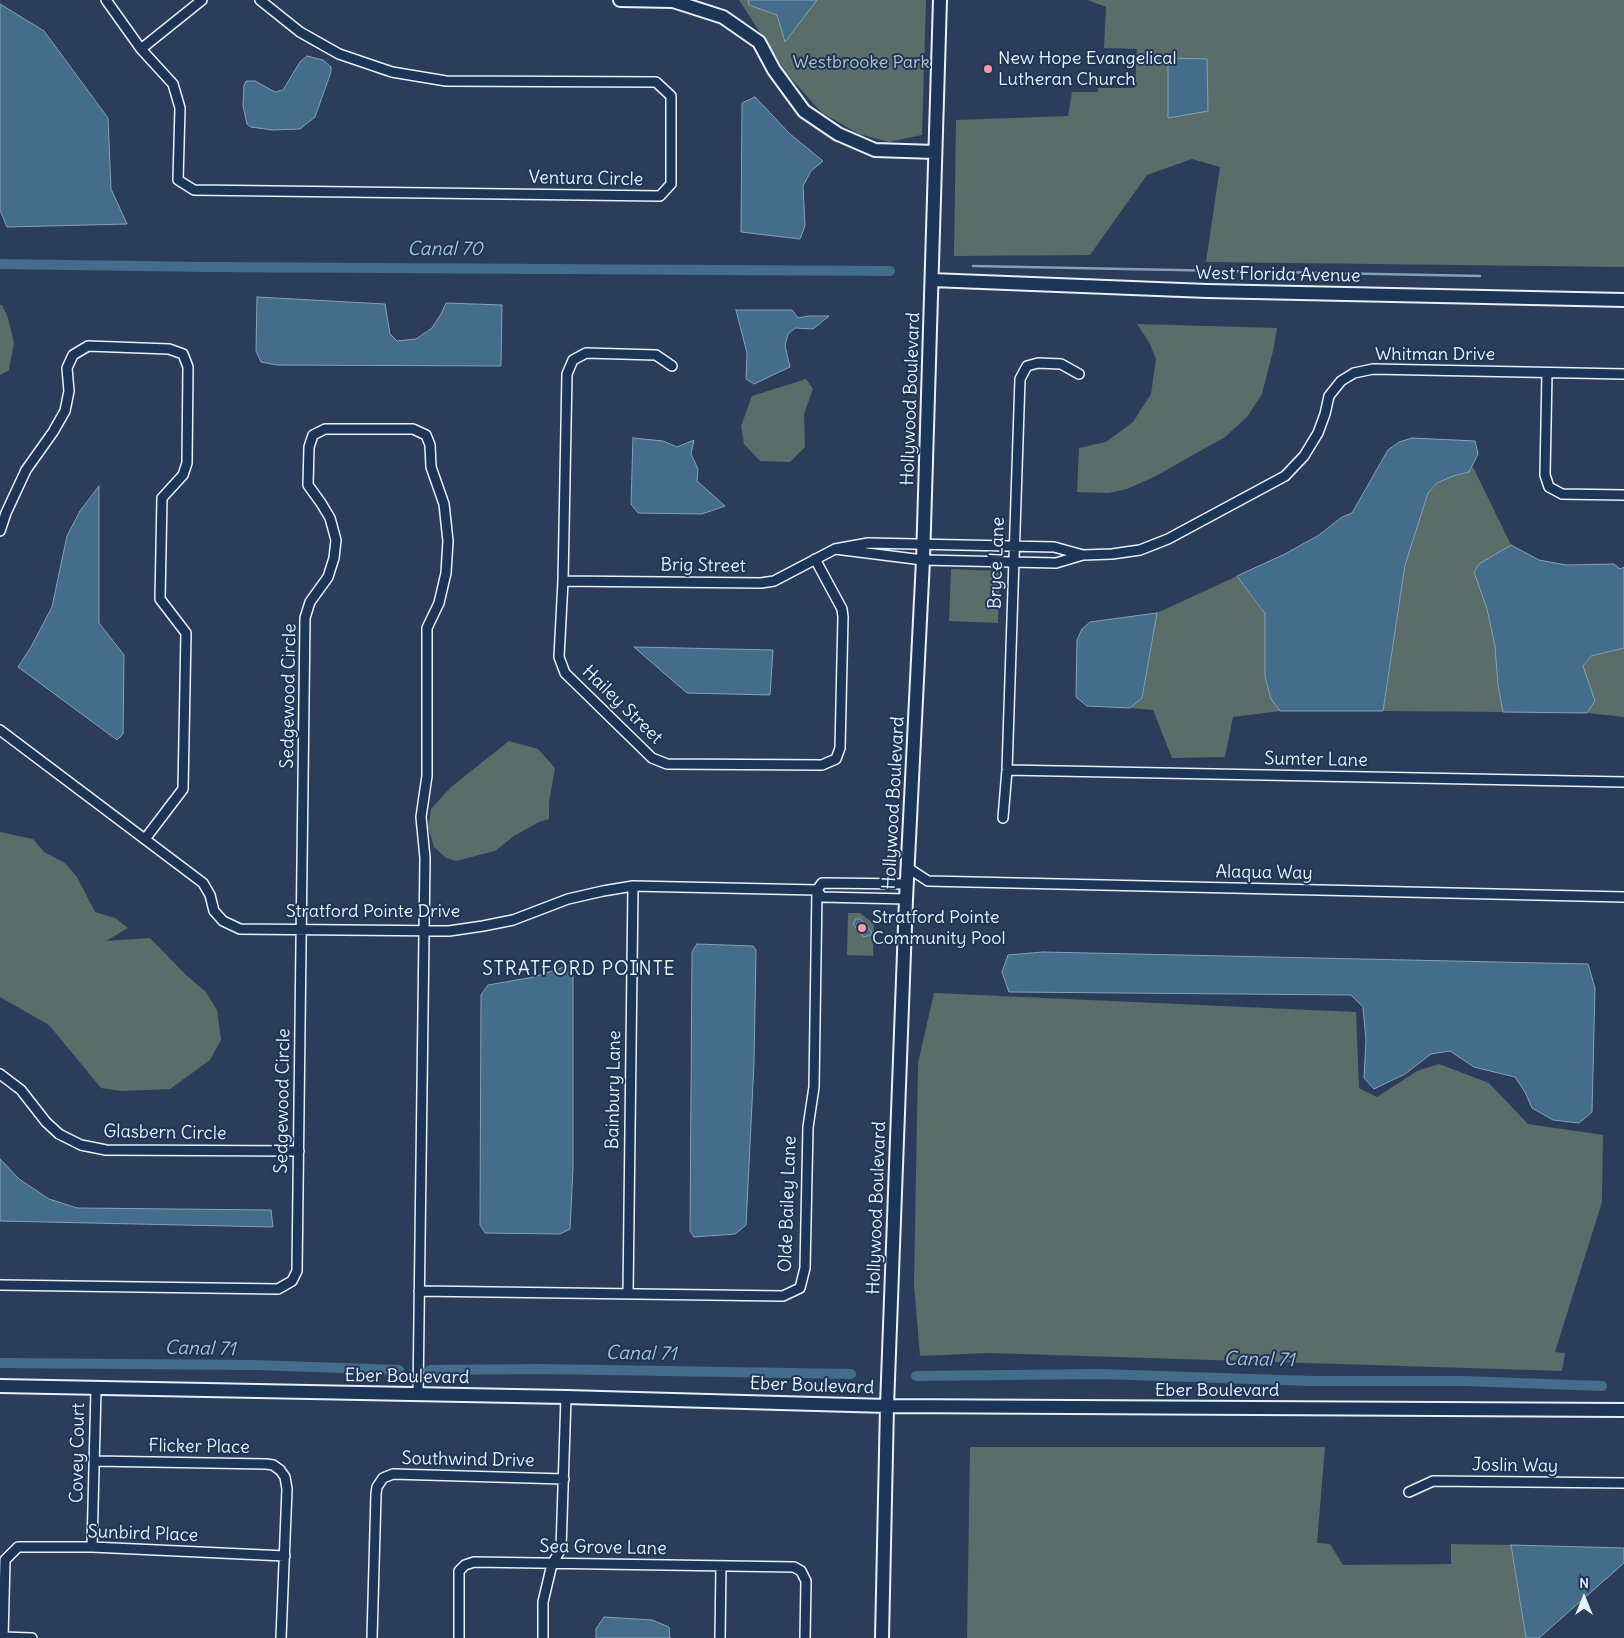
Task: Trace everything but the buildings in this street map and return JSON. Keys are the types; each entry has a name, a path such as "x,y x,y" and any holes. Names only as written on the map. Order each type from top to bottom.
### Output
{"street":[{"path":"106,0 141,50 202,0"},
{"name":"Ventura Circle","path":"141,50 173,84 180,108 178,180 194,190 660,196 671,184 671,96 656,82 446,80 392,72 340,54 300,32 260,0"},
{"path":"620,0 673,1 723,17 759,42 774,70 804,111 838,134 874,150 935,152"},
{"name":"Hollywood Boulevard","path":"882,1638 887,1406 906,899 924,544 940,0"},
{"name":"West Florida Avenue","path":"932,280 1207,291 1624,300"},
{"path":"0,531 6,513 26,470 53,432 65,411 69,392 67,368 72,355 88,346 169,349 184,354 188,367 187,462 184,475 162,498 160,599 186,633 183,789 145,839"},
{"name":"Hailey Street","path":"672,366 656,355 586,354 573,360 567,374 563,581 559,656 565,673 652,758 667,764 822,765 836,759 840,748 843,617 842,609 815,560"},
{"name":"Bryce Lane","path":"1003,818 1020,379 1028,366 1038,363 1062,364 1080,374"},
{"name":"Whitman Drive","path":"923,560 1056,563 1083,555 1112,554 1140,550 1168,539 1284,476 1304,456 1318,433 1329,396 1341,381 1354,373 1373,369 1624,374"},
{"path":"1547,373 1545,475 1549,487 1562,494 1624,495"},
{"name":"Sedgewood Circle","path":"0,1285 278,1289 292,1281 297,1271 305,618 310,602 328,577 334,558 336,540 330,518 308,485 309,447 313,435 325,429 413,429 426,435 430,445 431,467 444,504 448,541 446,573 440,596 427,628 427,776 421,817 425,858 418,1395"},
{"name":"Brig Street","path":"563,581 761,583 774,581 835,549 868,543 924,544"},
{"name":"Whitman Drive","path":"924,544 1054,547 1083,555"},
{"path":"835,549 923,560"},
{"name":"Stratford Pointe Drive","path":"0,730 203,883 210,895 214,911 223,922 240,928 449,931 513,920 568,899 603,890 632,886 816,890"},
{"name":"Sumter Lane","path":"1006,770 1624,782"},
{"name":"Alaqua Way","path":"908,868 928,881 1624,897"},
{"path":"906,899 822,897 816,890 822,883 908,884"},
{"name":"Bainbury Lane","path":"628,1294 632,886"},
{"name":"Olde Bailey Lane","path":"419,1290 783,1296 800,1288 806,1268 808,1127 814,1087 816,890"},
{"name":"Glasbern Circle","path":"0,1074 20,1090 46,1122 60,1134 81,1145 106,1150 298,1151"},
{"name":"Eber Boulevard","path":"0,1386 566,1397 887,1406 1624,1410"},
{"name":"Covey Court","path":"92,1547 96,1389"},
{"path":"543,1638 543,1602 552,1564 561,1548 566,1397"},
{"name":"Flicker Place","path":"94,1461 273,1465 283,1473 287,1489 285,1556"},
{"name":"Southwind Drive","path":"372,1638 376,1494 377,1487 383,1478 393,1474 564,1479"},
{"name":"Joslin Way","path":"1409,1492 1433,1481 1624,1483"},
{"name":"Sunbird Place","path":"3,1638 5,1560 18,1547 92,1547 285,1556"},
{"path":"281,1638 285,1556"},
{"name":"Sea Grove Lane","path":"459,1638 460,1589 458,1576 459,1571 465,1565 474,1562 794,1567 803,1574 806,1586 805,1638"},
{"path":"720,1638 721,1566"},
{"path":"3,1638 32,1638"}],"green space":[{"name":"Westbrooke Park","path":"739,0 926,0 922,135 889,142 859,134 821,112 787,74"},
{"path":"1088,0 1624,0 1624,267 1206,262 1220,167 1192,159 1147,175 1090,255 954,256 956,120 1068,116 1072,92 1098,92 1098,88 1135,88 1137,49 1104,48 1106,7"},
{"path":"0,305 2,305 8,318 14,343 9,370 0,375"},
{"path":"1137,324 1277,328 1262,394 1247,417 1225,437 1154,477 1127,489 1109,493 1077,492 1079,448 1106,442 1133,422 1151,394 1156,359 1149,342"},
{"path":"806,379 813,389 804,414 805,447 790,462 760,461 744,444 741,426 752,396"},
{"path":"1473,467 1511,545 1479,564 1495,646 1498,685 1503,712 1383,711 1405,565 1428,493 1437,483 1469,472"},
{"path":"951,569 1000,571 998,623 949,621"},
{"path":"1237,576 1257,605 1265,613 1265,677 1271,699 1280,711 1233,717 1225,757 1172,758 1153,710 1130,708 1142,698 1157,613"},
{"path":"1624,648 1624,717 1587,713 1595,701 1583,666 1591,656"},
{"path":"509,741 538,749 555,768 549,803 549,819 539,822 514,836 495,851 456,861 446,858 434,847 428,827 431,809 451,787"},
{"path":"0,832 33,839 44,852 65,863 77,877 95,912 115,918 128,928 106,941 150,938 187,976 206,992 217,1010 221,1040 210,1060 170,1089 121,1091 101,1088 49,1025 0,997"},
{"path":"848,913 860,913 874,924 873,956 847,955"},
{"path":"934,993 1356,1012 1359,1088 1377,1097 1417,1071 1439,1064 1489,1083 1528,1124 1603,1135 1602,1202 1555,1352 1565,1353 1562,1371 989,1353 920,1356 914,1285 918,1063"},
{"path":"970,1447 1325,1447 1317,1543 1330,1544 1343,1565 1451,1564 1451,1544 1511,1545 1526,1638 967,1638"}],"water":[{"path":"748,0 817,0 785,42 777,15 749,5"},
{"path":"0,4 44,31 108,118 111,189 127,224 7,227 0,210"},
{"path":"307,56 323,60 331,67 331,72 315,117 300,129 272,130 251,127 247,124 243,106 246,81 255,81 275,92 283,90 300,62"},
{"path":"1172,58 1207,59 1208,111 1168,118 1168,64"},
{"path":"755,97 790,134 823,161 811,171 803,186 805,226 800,239 741,232 742,103"},
{"path":"257,297 385,304 390,334 397,341 416,339 432,328 446,303 502,305 501,366 277,365 261,362 256,351"},
{"path":"736,310 792,310 798,318 829,316 813,329 795,328 788,334 785,346 790,367 754,384 746,379 747,353"},
{"path":"633,438 663,441 677,447 694,440 691,454 698,469 697,481 725,506 702,514 638,513 631,504"},
{"path":"1412,438 1475,441 1478,454 1469,472 1437,483 1428,493 1405,565 1383,711 1280,711 1271,699 1265,677 1265,613 1237,576 1285,554 1319,535 1342,517 1352,513 1388,450 1399,442"},
{"path":"99,486 99,623 124,655 123,734 117,740 18,667 52,607 67,536 80,511"},
{"path":"1511,545 1539,560 1566,565 1614,564 1620,569 1624,567 1624,648 1591,656 1583,666 1595,701 1587,713 1503,712 1498,685 1495,646 1487,609 1474,572 1479,564"},
{"path":"1157,613 1142,698 1130,708 1087,706 1076,697 1077,640 1082,629 1090,622"},
{"path":"634,647 773,650 770,695 687,693"},
{"name":"Stratford Pointe Community Pool","path":"856,919 860,919 872,934 864,937 853,924"},
{"path":"697,944 753,946 756,950 754,1063 746,1225 735,1234 694,1237 690,1231 692,952"},
{"path":"1043,952 1588,964 1595,988 1592,1112 1579,1123 1553,1120 1532,1108 1525,1092 1515,1077 1474,1067 1450,1051 1431,1054 1405,1074 1374,1089 1364,1078 1366,1040 1363,1007 1351,995 1009,992 1002,972 1008,955"},
{"path":"573,964 573,1170 570,1229 560,1234 485,1233 480,1225 481,995 488,985 534,977"},
{"path":"0,1159 19,1179 49,1199 77,1208 271,1210 273,1227 0,1221"},
{"path":"1511,1545 1624,1548 1624,1563 1539,1638 1526,1638"},
{"path":"604,1617 652,1620 669,1627 670,1638 596,1638 596,1629"}],"waterway":[{"name":"Canal 70","path":"0,264 890,271"},
{"path":"973,266 1480,276"},
{"name":"Canal 71","path":"0,1363 255,1365 399,1370"},
{"name":"Canal 71","path":"430,1370 541,1369 851,1374"},
{"name":"Canal 71","path":"916,1376 1100,1374 1312,1381 1464,1381 1602,1386"}],"place":[{"name":"New Hope Evangelical Lutheran Church","path":"988,69"},
{"name":"Stratford Pointe Community Pool","path":"862,928"}],"district":[{"name":"STRATFORD POINTE","path":"579,970"}]}
